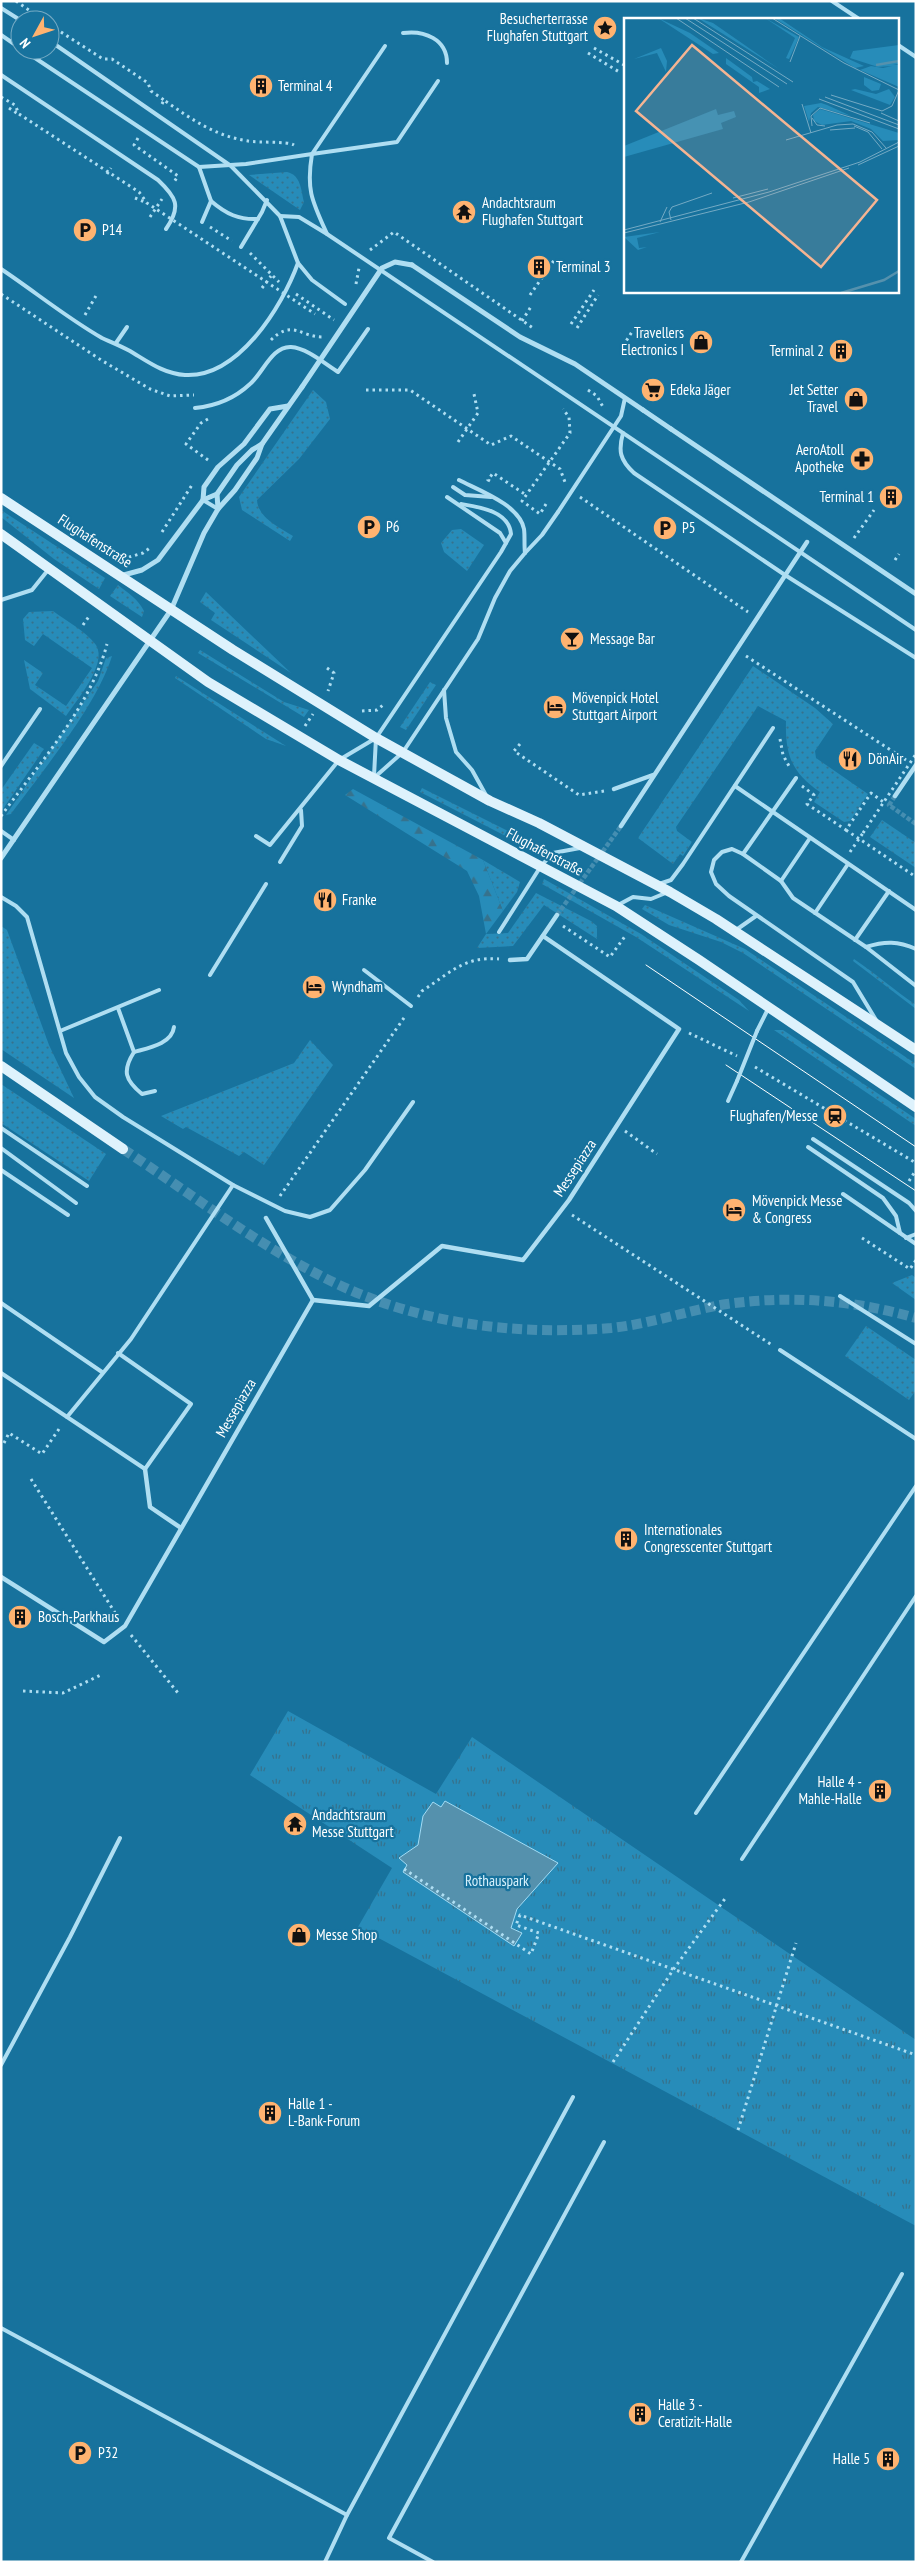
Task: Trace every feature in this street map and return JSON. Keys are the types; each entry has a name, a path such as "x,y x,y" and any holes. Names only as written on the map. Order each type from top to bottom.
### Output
{"main road":[{"name":"Flughafenstraße","path":"1,498 172,610 376,738 490,801 657,884 735,931 916,1050"},
{"name":"Flughafenstraße","path":"1,534 208,682 339,760 616,906 916,1107"},
{"path":"1,1066 123,1149"},
{"path":"903,1098 916,1096"}],"street":[{"path":"1,858 172,610 195,551 218,509 252,466 262,444 377,273 389,264 404,262 520,337 575,364 916,594"},
{"path":"203,500 204,487 218,466 244,444 270,409 288,406"},
{"path":"118,575 142,570 158,560 203,500 217,494 237,465 252,450 262,444"},
{"path":"217,494 218,509"},
{"path":"621,826 807,542"},
{"path":"895,796 916,766"},
{"path":"614,789 654,775"},
{"path":"510,960 527,959 557,915"},
{"path":"543,936 679,1028"},
{"name":"Messepiazza","path":"1,1577 104,1642 125,1626 313,1300 369,1306 442,1246 523,1260 563,1210 679,1028"},
{"path":"266,1218 313,1300"},
{"path":"145,1469 150,1507 181,1528"}],"lane":[{"path":"832,1 858,18"},
{"path":"403,33 415,32 426,34 438,41 447,55 447,63"},
{"path":"327,234 308,187 312,154 385,46"},
{"path":"900,47 916,57"},
{"path":"60,48 231,166 267,200 280,216 298,264 312,280 345,304"},
{"path":"38,60 199,167 231,166 397,142 438,81"},
{"path":"1,75 158,180 173,195 176,208 172,220 166,229"},
{"path":"199,167 211,202 224,213 244,220 258,219"},
{"path":"241,247 267,200"},
{"path":"202,222 211,202"},
{"path":"280,216 299,216 327,234 567,398 623,433 916,630"},
{"path":"1,269 103,338 116,343 150,364 174,374 196,375 217,369 243,350 271,314 298,264"},
{"path":"116,343 127,327"},
{"path":"195,408 217,405 240,393 252,384 275,353 284,347 302,349 338,372 368,329"},
{"path":"374,779 403,752 478,639 495,598 525,552 542,535 558,512 621,416 625,398"},
{"path":"623,433 619,448 622,462 634,473 785,576 916,658"},
{"path":"458,480 493,497 515,512 524,527 525,552"},
{"path":"454,488 465,495 493,497"},
{"path":"447,497 500,533 506,543"},
{"path":"203,500 218,509"},
{"path":"256,836 270,845 301,810 339,760 376,738 506,543 511,534 510,528 499,516 487,508 458,504"},
{"path":"1,600 32,590 49,569"},
{"path":"444,690 446,718 456,752 472,770 490,801"},
{"path":"1,766 40,709"},
{"path":"657,884 671,880 773,728"},
{"path":"374,779 376,738"},
{"path":"743,854 796,778"},
{"path":"735,786 916,910"},
{"path":"280,862 302,826 301,810"},
{"path":"1,830 14,840"},
{"path":"781,881 810,838"},
{"path":"499,932 541,866 552,853 584,847"},
{"path":"880,1026 853,982 756,916 716,884 711,872 714,860 722,852 732,850 743,854 781,881 793,898 866,947 916,986"},
{"path":"815,913 848,864"},
{"path":"210,974 266,884"},
{"path":"855,940 888,891"},
{"path":"616,906 633,897 650,899 670,892"},
{"path":"1,897 16,906 27,917 70,1061 79,1077 96,1097 123,1117 233,1185 285,1211 310,1217 330,1210 365,1170 413,1102"},
{"path":"735,931 756,916"},
{"path":"866,947 882,942 898,942 916,949"},
{"path":"364,970 411,1006"},
{"path":"60,1032 159,990"},
{"path":"728,1101 769,1007"},
{"path":"118,1008 134,1052"},
{"path":"155,1091 142,1094 130,1085 126,1072 127,1063 134,1052 167,1040 172,1036 174,1027"},
{"path":"1,1128 87,1186"},
{"path":"813,1138 909,1203 916,1211"},
{"path":"808,1147 882,1198 896,1216 900,1233"},
{"path":"1,1148 76,1203"},
{"path":"1,1170 68,1215"},
{"path":"67,1417 131,1339 233,1185"},
{"path":"843,1194 916,1244"},
{"path":"906,1238 916,1234"},
{"path":"840,1296 916,1344"},
{"path":"1,1303 102,1372"},
{"path":"780,1350 916,1439"},
{"path":"1,1373 145,1469 191,1404 118,1353"},
{"path":"696,1813 916,1486"},
{"path":"742,1860 916,1596"},
{"path":"1,2065 70,1937 120,1838"},
{"path":"325,2562 347,2515 573,2097"},
{"path":"433,2562 389,2538 604,2142"},
{"path":"741,2562 902,2274"},
{"path":"1,2328 347,2515"}],"path":[{"path":"60,31 103,59 112,59 148,82 151,91 164,100"},
{"path":"594,48 624,65"},
{"path":"588,53 621,73"},
{"path":"1,97 15,105 19,114"},
{"path":"9,108 139,192 148,203"},
{"path":"107,174 112,168"},
{"path":"135,198 148,203 316,314"},
{"path":"161,201 176,208"},
{"path":"202,222 255,256 271,276 334,320"},
{"path":"394,232 537,331"},
{"path":"530,295 555,258"},
{"path":"262,288 271,276"},
{"path":"571,324 594,290"},
{"path":"85,315 97,294"},
{"path":"577,328 598,295"},
{"path":"522,321 532,305"},
{"path":"623,346 637,324"},
{"path":"458,442 478,413 474,394"},
{"path":"515,512 570,433 570,417 561,407 567,398"},
{"path":"186,444 208,460 203,468"},
{"path":"494,484 488,480 493,473 526,495"},
{"path":"157,539 192,484"},
{"path":"515,497 540,514 546,504"},
{"path":"854,539 874,510"},
{"path":"118,575 126,558 143,553 153,544"},
{"path":"895,560 899,554"},
{"path":"83,624 98,604"},
{"path":"1,816 63,731 97,675 106,644"},
{"path":"736,650 916,766"},
{"path":"320,703 328,692 334,673 327,668"},
{"path":"328,692 336,697"},
{"path":"359,710 366,712 377,710 384,704"},
{"path":"520,744 514,752 579,794 589,794"},
{"path":"844,861 916,754"},
{"path":"849,826 871,793 889,805"},
{"path":"846,830 916,877"},
{"path":"568,929 610,957 626,934"},
{"path":"274,1205 382,1052 422,991 469,960 482,958 510,960"},
{"path":"679,1028 746,1062"},
{"path":"754,1067 916,1163"},
{"path":"627,1132 657,1154"},
{"path":"909,1181 916,1170"},
{"path":"563,1210 780,1350"},
{"path":"862,1238 910,1269 916,1260"},
{"path":"4,1443 9,1433 42,1454 67,1417"},
{"path":"31,1479 106,1600 178,1694"},
{"path":"23,1691 63,1693 103,1674"},
{"path":"404,1869 531,1954 539,1933 516,1925 520,1915 916,2055"},
{"path":"612,2062 673,1970 727,1896"},
{"path":"738,2130 796,1943"}],"green space":[{"path":"287,172 295,176 300,184 304,202 300,210 249,175"},
{"path":"313,390 326,402 330,419 299,459 257,500 258,506 265,517 293,536 290,541 242,510 239,497"},
{"path":"1,510 105,578 99,589 54,559 1,517"},
{"path":"461,529 484,545 467,571 444,552 441,543 452,530"},
{"path":"118,585 139,603 144,611 142,617 110,596"},
{"path":"206,592 291,673 211,620 215,613 200,602"},
{"path":"53,611 87,635 96,645 99,653 98,662 89,682 66,716 30,689 24,660 43,673 35,685 66,706 92,668 43,634 34,646 25,640 23,619 29,612"},
{"path":"200,650 284,702 309,710 304,717 198,653"},
{"path":"112,656 94,696 68,738 11,814 6,815 98,681 106,658"},
{"path":"753,666 815,708 833,724 815,751 816,758 868,794 850,821 844,822 814,802 820,792 803,778 792,762 787,744 786,721 758,706 676,827 677,831 692,842 683,856 680,854 673,864 638,838"},
{"path":"176,676 286,746 266,739 175,678"},
{"path":"430,682 436,685 406,730 400,727"},
{"path":"34,743 44,749 1,812 1,790"},
{"path":"422,788 530,842 527,847 420,792"},
{"path":"353,789 483,860 503,911 486,934 479,896 467,871 345,795"},
{"path":"882,820 916,843 916,868 870,837"},
{"path":"483,860 520,882 517,892 503,911"},
{"path":"544,879 641,934 739,1000 749,1011 636,937 542,884"},
{"path":"536,893 591,921 597,926 597,939 544,905 513,946 477,948 486,934 508,933"},
{"path":"645,905 745,949 916,1064 916,1069 743,953 721,942 669,925 642,909"},
{"path":"1,926 7,930 49,1045 74,1098 1,1049"},
{"path":"854,959 916,1005 916,1009 853,961"},
{"path":"774,1030 783,1030 916,1119 916,1126"},
{"path":"310,1040 333,1065 264,1165 244,1152 239,1156 186,1127 183,1129 161,1116 294,1063"},
{"path":"1,1084 106,1154 89,1181 1,1123"},
{"path":"912,1275 916,1278 916,1300 892,1283"},
{"path":"866,1326 916,1360 916,1390 909,1400 845,1356"},
{"name":"Rothauspark","path":"288,1711 436,1794 472,1737 916,2040 916,2226 358,1927 392,1868 250,1775"}],"shaded area":[{"path":"445,1801 558,1863 517,1909 511,1928 522,1933 514,1946 403,1872 407,1865 399,1858 418,1845 423,1816 433,1802 441,1807"}],"tunnel":[{"path":"895,796 889,805 916,824"},
{"path":"557,915 621,826"},
{"path":"123,1149 244,1231 319,1275 389,1305 425,1315 498,1327 573,1330 626,1326 727,1304 751,1301 799,1300 846,1303 916,1318"}],"tram line":[{"path":"646,965 916,1147"},
{"path":"726,1065 916,1191"}],"place":[{"name":"Besucherterrasse Flughafen Stuttgart","path":"605,28"},
{"name":"Terminal 4","path":"261,86"},
{"name":"Andachtsraum Flughafen Stuttgart","path":"464,212"},
{"name":"P14","path":"85,230"},
{"name":"Terminal 3","path":"539,267"},
{"name":"Travellers Electronics I","path":"701,342"},
{"name":"Terminal 2","path":"841,351"},
{"name":"Edeka Jäger","path":"653,390"},
{"name":"Jet Setter Travel","path":"856,399"},
{"name":"AeroAtoll Apotheke","path":"862,459"},
{"name":"Terminal 1","path":"891,497"},
{"name":"P6","path":"369,527"},
{"name":"P5","path":"665,528"},
{"name":"Message Bar","path":"572,639"},
{"name":"Mövenpick Hotel Stuttgart Airport","path":"555,707"},
{"name":"DönAir","path":"850,759"},
{"name":"Franke","path":"325,900"},
{"name":"Wyndham","path":"314,987"},
{"name":"Flughafen/Messe","path":"835,1116"},
{"name":"Mövenpick Messe & Congress","path":"734,1210"},
{"name":"Internationales Congresscenter Stuttgart","path":"626,1539"},
{"name":"Bosch-Parkhaus","path":"20,1617"},
{"name":"Halle 4 - Mahle-Halle","path":"880,1791"},
{"name":"Andachtsraum Messe Stuttgart","path":"295,1824"},
{"name":"Messe Shop","path":"299,1935"},
{"name":"Halle 1 - L-Bank-Forum","path":"270,2113"},
{"name":"Halle 3 - Ceratizit-Halle","path":"640,2414"},
{"name":"P32","path":"80,2453"},
{"name":"Halle 5","path":"888,2459"}]}
